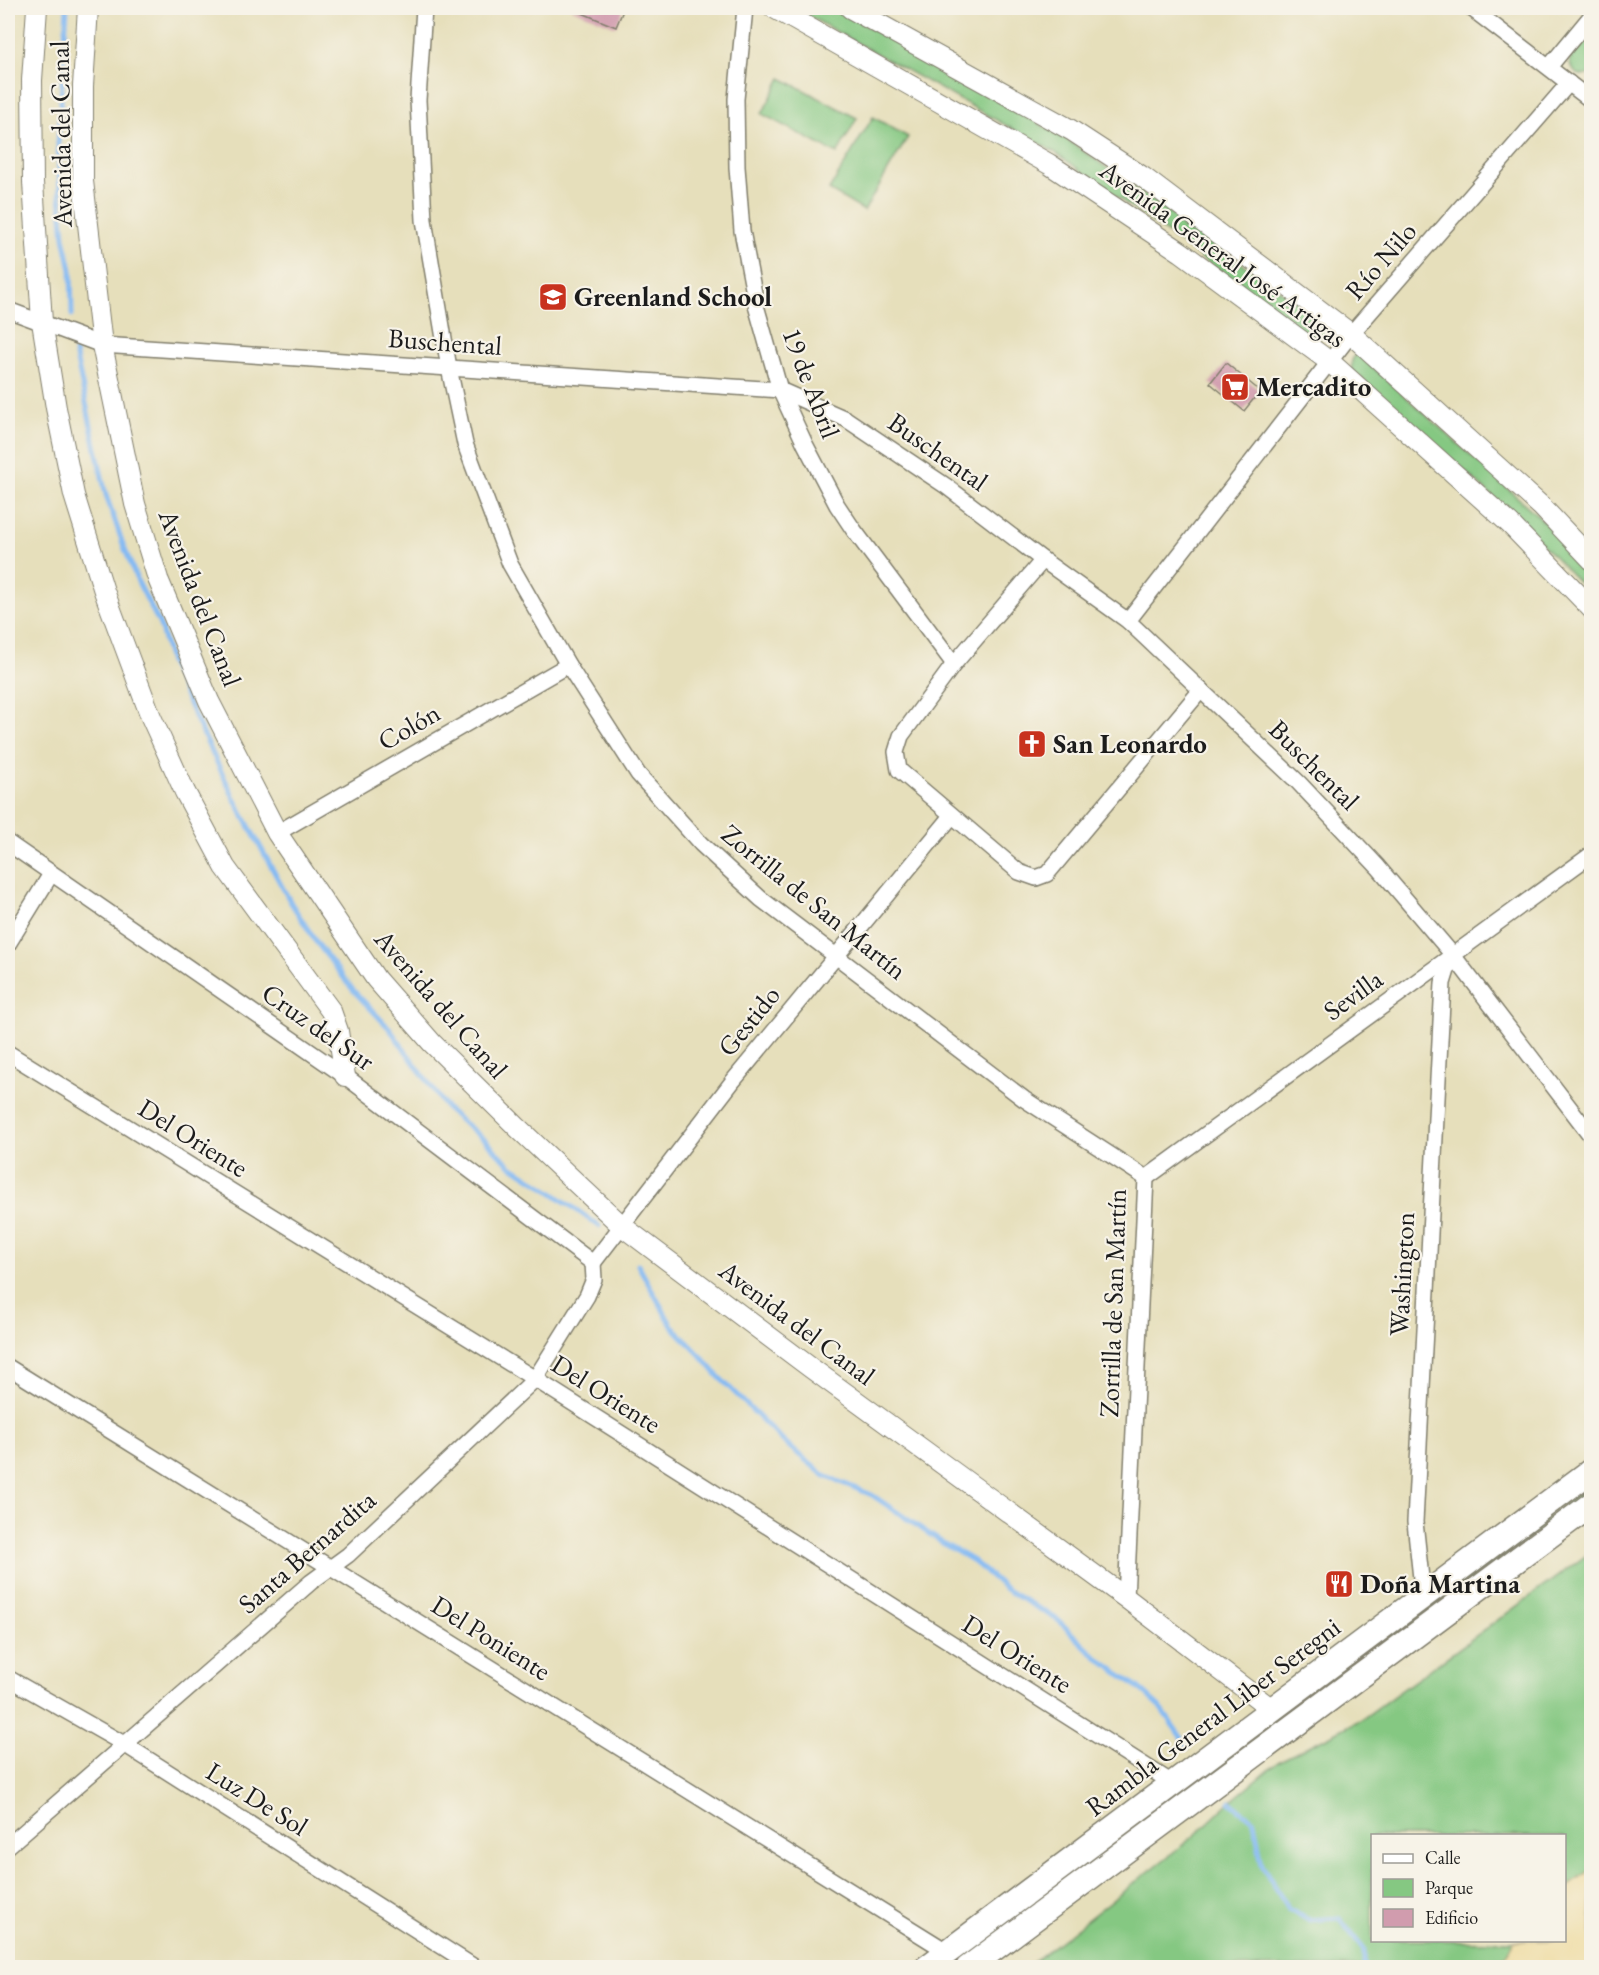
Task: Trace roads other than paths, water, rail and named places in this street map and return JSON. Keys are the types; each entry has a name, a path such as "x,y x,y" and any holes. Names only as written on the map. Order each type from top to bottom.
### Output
{"main road":[{"name":"Rambla General Liber Seregni","path":"926,1968 1592,1470"},
{"name":"Rambla General Liber Seregni","path":"968,1968 1592,1504"}],"street":[{"name":"Avenida del Canal","path":"37,8 32,92 33,182 42,322 56,408 75,495 104,591 151,717 185,792 225,867 331,1011 338,1031 345,1076"},
{"name":"Avenida del Canal","path":"88,8 83,86 83,181 102,345 135,504 158,579 209,701 277,833 376,979 440,1051 622,1226 811,1368 1126,1598 1273,1710"},
{"name":"Zorrilla de San Martín","path":"424,8 418,100 424,220 449,368 465,444 510,564 568,665 638,774 701,844 761,898 1024,1099 1146,1178 1126,1598"},
{"name":"19 de Abril","path":"745,8 736,99 737,167 742,231 757,309 780,390 837,505 954,664"},
{"name":"Avenida General José Artigas","path":"774,8 1049,164 1181,252 1330,362 1510,524 1592,609"},
{"name":"Avenida General José Artigas","path":"850,8 1080,136 1143,177 1352,334 1541,506 1592,560"},
{"path":"1471,8 1590,97"},
{"path":"1549,68 1592,15"},
{"name":"Río Nilo","path":"1128,621 1352,334 1569,83"},
{"name":"Buschental","path":"8,310 102,345 780,390 846,419 946,486 1042,560 1128,621 1299,783 1378,867 1452,954 1592,1137"},
{"path":"1042,560 954,664 901,735 896,752 899,770 1019,872 1036,878 1047,874 1201,690"},
{"name":"Colón","path":"277,833 568,665"},
{"name":"Gestido","path":"593,1263 733,1081 952,816"},
{"name":"Cruz del Sur","path":"8,843 345,1076 593,1263"},
{"name":"Sevilla","path":"1146,1178 1592,854"},
{"path":"8,944 51,874"},
{"name":"Washington","path":"1424,1597 1415,1522 1443,983 1452,954"},
{"name":"Del Oriente","path":"8,1053 535,1379 1174,1784"},
{"name":"Santa Bernardita","path":"8,1846 311,1582 348,1555 535,1379 587,1296 594,1279 593,1263"},
{"name":"Del Poniente","path":"8,1367 948,1952"},
{"name":"Luz De Sol","path":"8,1678 124,1744 476,1968"}],"waterway":[{"path":"67,8 58,143 64,237 71,270 72,315"},
{"path":"75,352 106,495 124,547 138,582 160,625 170,662 194,715 236,802 291,903 317,943 353,990 389,1028 448,1110 485,1140 510,1165 599,1226"},
{"path":"638,1265 672,1326 786,1444 825,1476 872,1495 973,1561 1007,1590 1058,1620 1095,1656 1139,1688 1160,1707 1188,1747"},
{"path":"1230,1802 1254,1821 1262,1865 1288,1909 1309,1920 1339,1918 1364,1950 1364,1968"}],"place":[{"name":"Greenland School","path":"553,297"},
{"name":"Mercadito","path":"1235,387"},
{"name":"San Leonardo","path":"1032,744"},
{"name":"Doña Martina","path":"1339,1584"}]}
